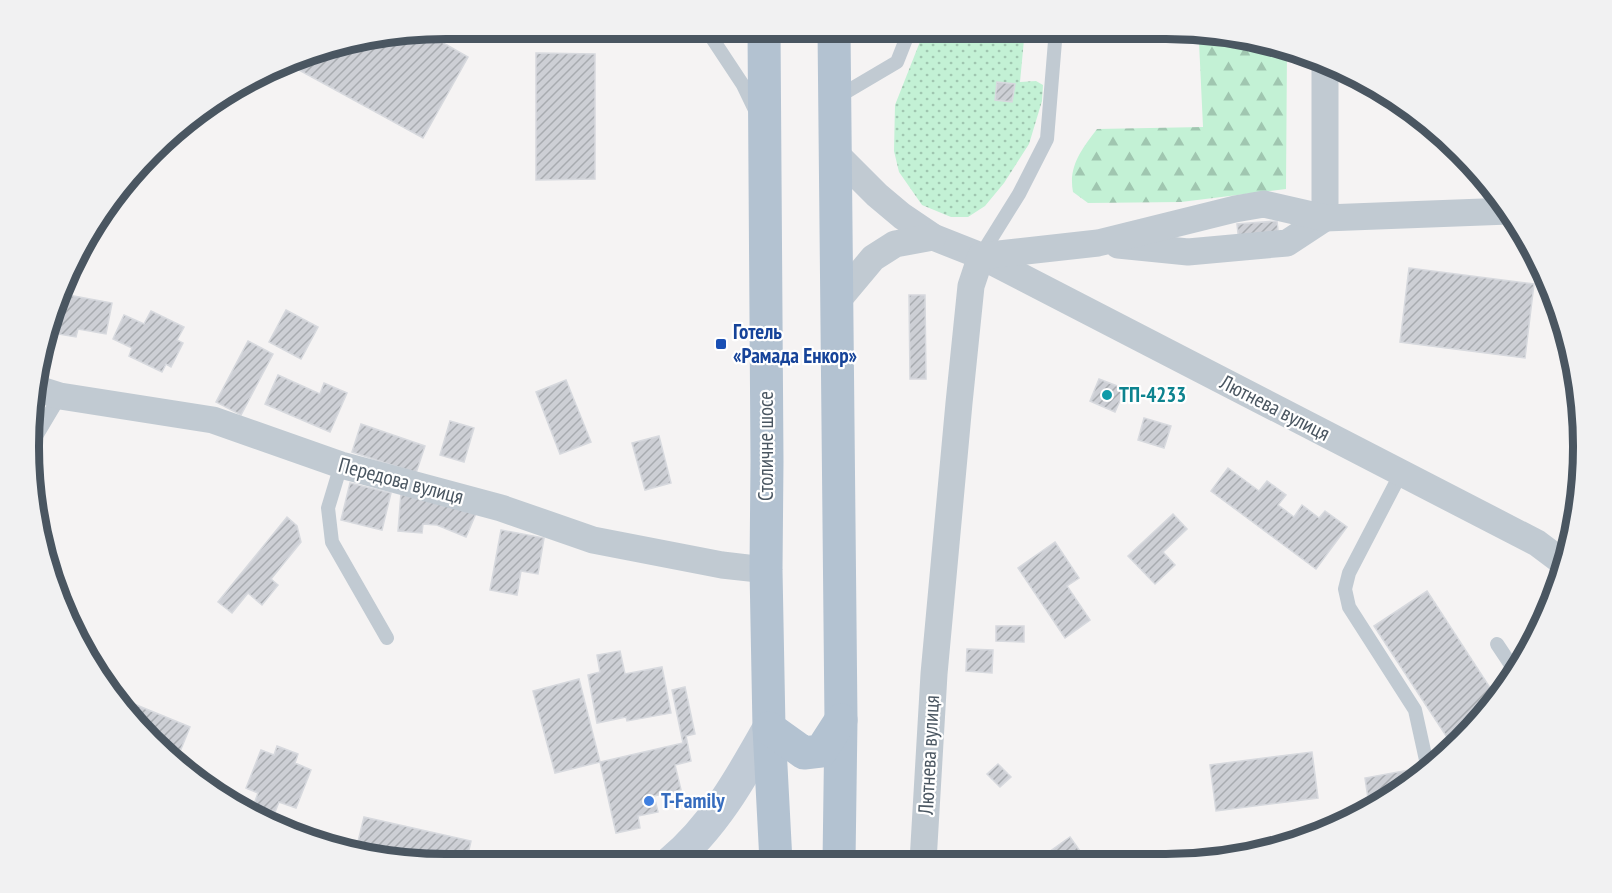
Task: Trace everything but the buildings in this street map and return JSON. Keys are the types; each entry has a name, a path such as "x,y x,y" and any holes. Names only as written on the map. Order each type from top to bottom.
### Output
{"main road":[{"name":"Столичне шосе","path":"764,39 766,570 769,728 776,854"},
{"path":"834,39 841,720 839,854"},
{"path":"769,728 804,753 821,751 841,720"}],"street":[{"path":"1325,72 1325,218"},
{"name":"Лютнева вулиця","path":"835,153 877,195 933,237 981,256 1537,543 1557,558"},
{"path":"981,256 1098,243 1264,204 1325,218 1498,211"},
{"path":"1098,243 1188,252 1287,243 1325,218"},
{"path":"837,301 873,258 896,244 933,237"},
{"name":"Лютнева вулиця","path":"923,854 934,674 958,415 971,286 981,256"},
{"name":"Передова вулиця","path":"49,392 213,420 341,465 501,508 593,540 722,565 766,570"},
{"path":"678,854 718,812 757,752 769,728"}],"lane":[{"path":"713,39 743,85 764,125"},
{"path":"834,99 897,62 906,39"},
{"path":"981,256 1019,194 1047,139 1055,39"},
{"path":"40,419 49,392"},
{"path":"341,465 328,507 332,542 387,638"},
{"path":"1401,473 1348,573 1346,588 1349,607 1415,710 1426,760"},
{"path":"1497,644 1510,663"}],"green space":[{"path":"921,39 1024,39 1020,82 1036,81 1043,85 1042,101 1029,144 1004,183 985,206 968,217 951,217 922,205 899,172 894,151 895,105"},
{"path":"1199,42 1219,42 1287,58 1286,189 1181,202 1088,203 1073,192 1074,166 1081,151 1097,129 1203,127"}],"place":[{"name":"Готель «Рамада Енкор»","path":"721,344"},
{"name":"ТП-4233","path":"1107,395"},
{"name":"T-Family","path":"649,801"}]}
